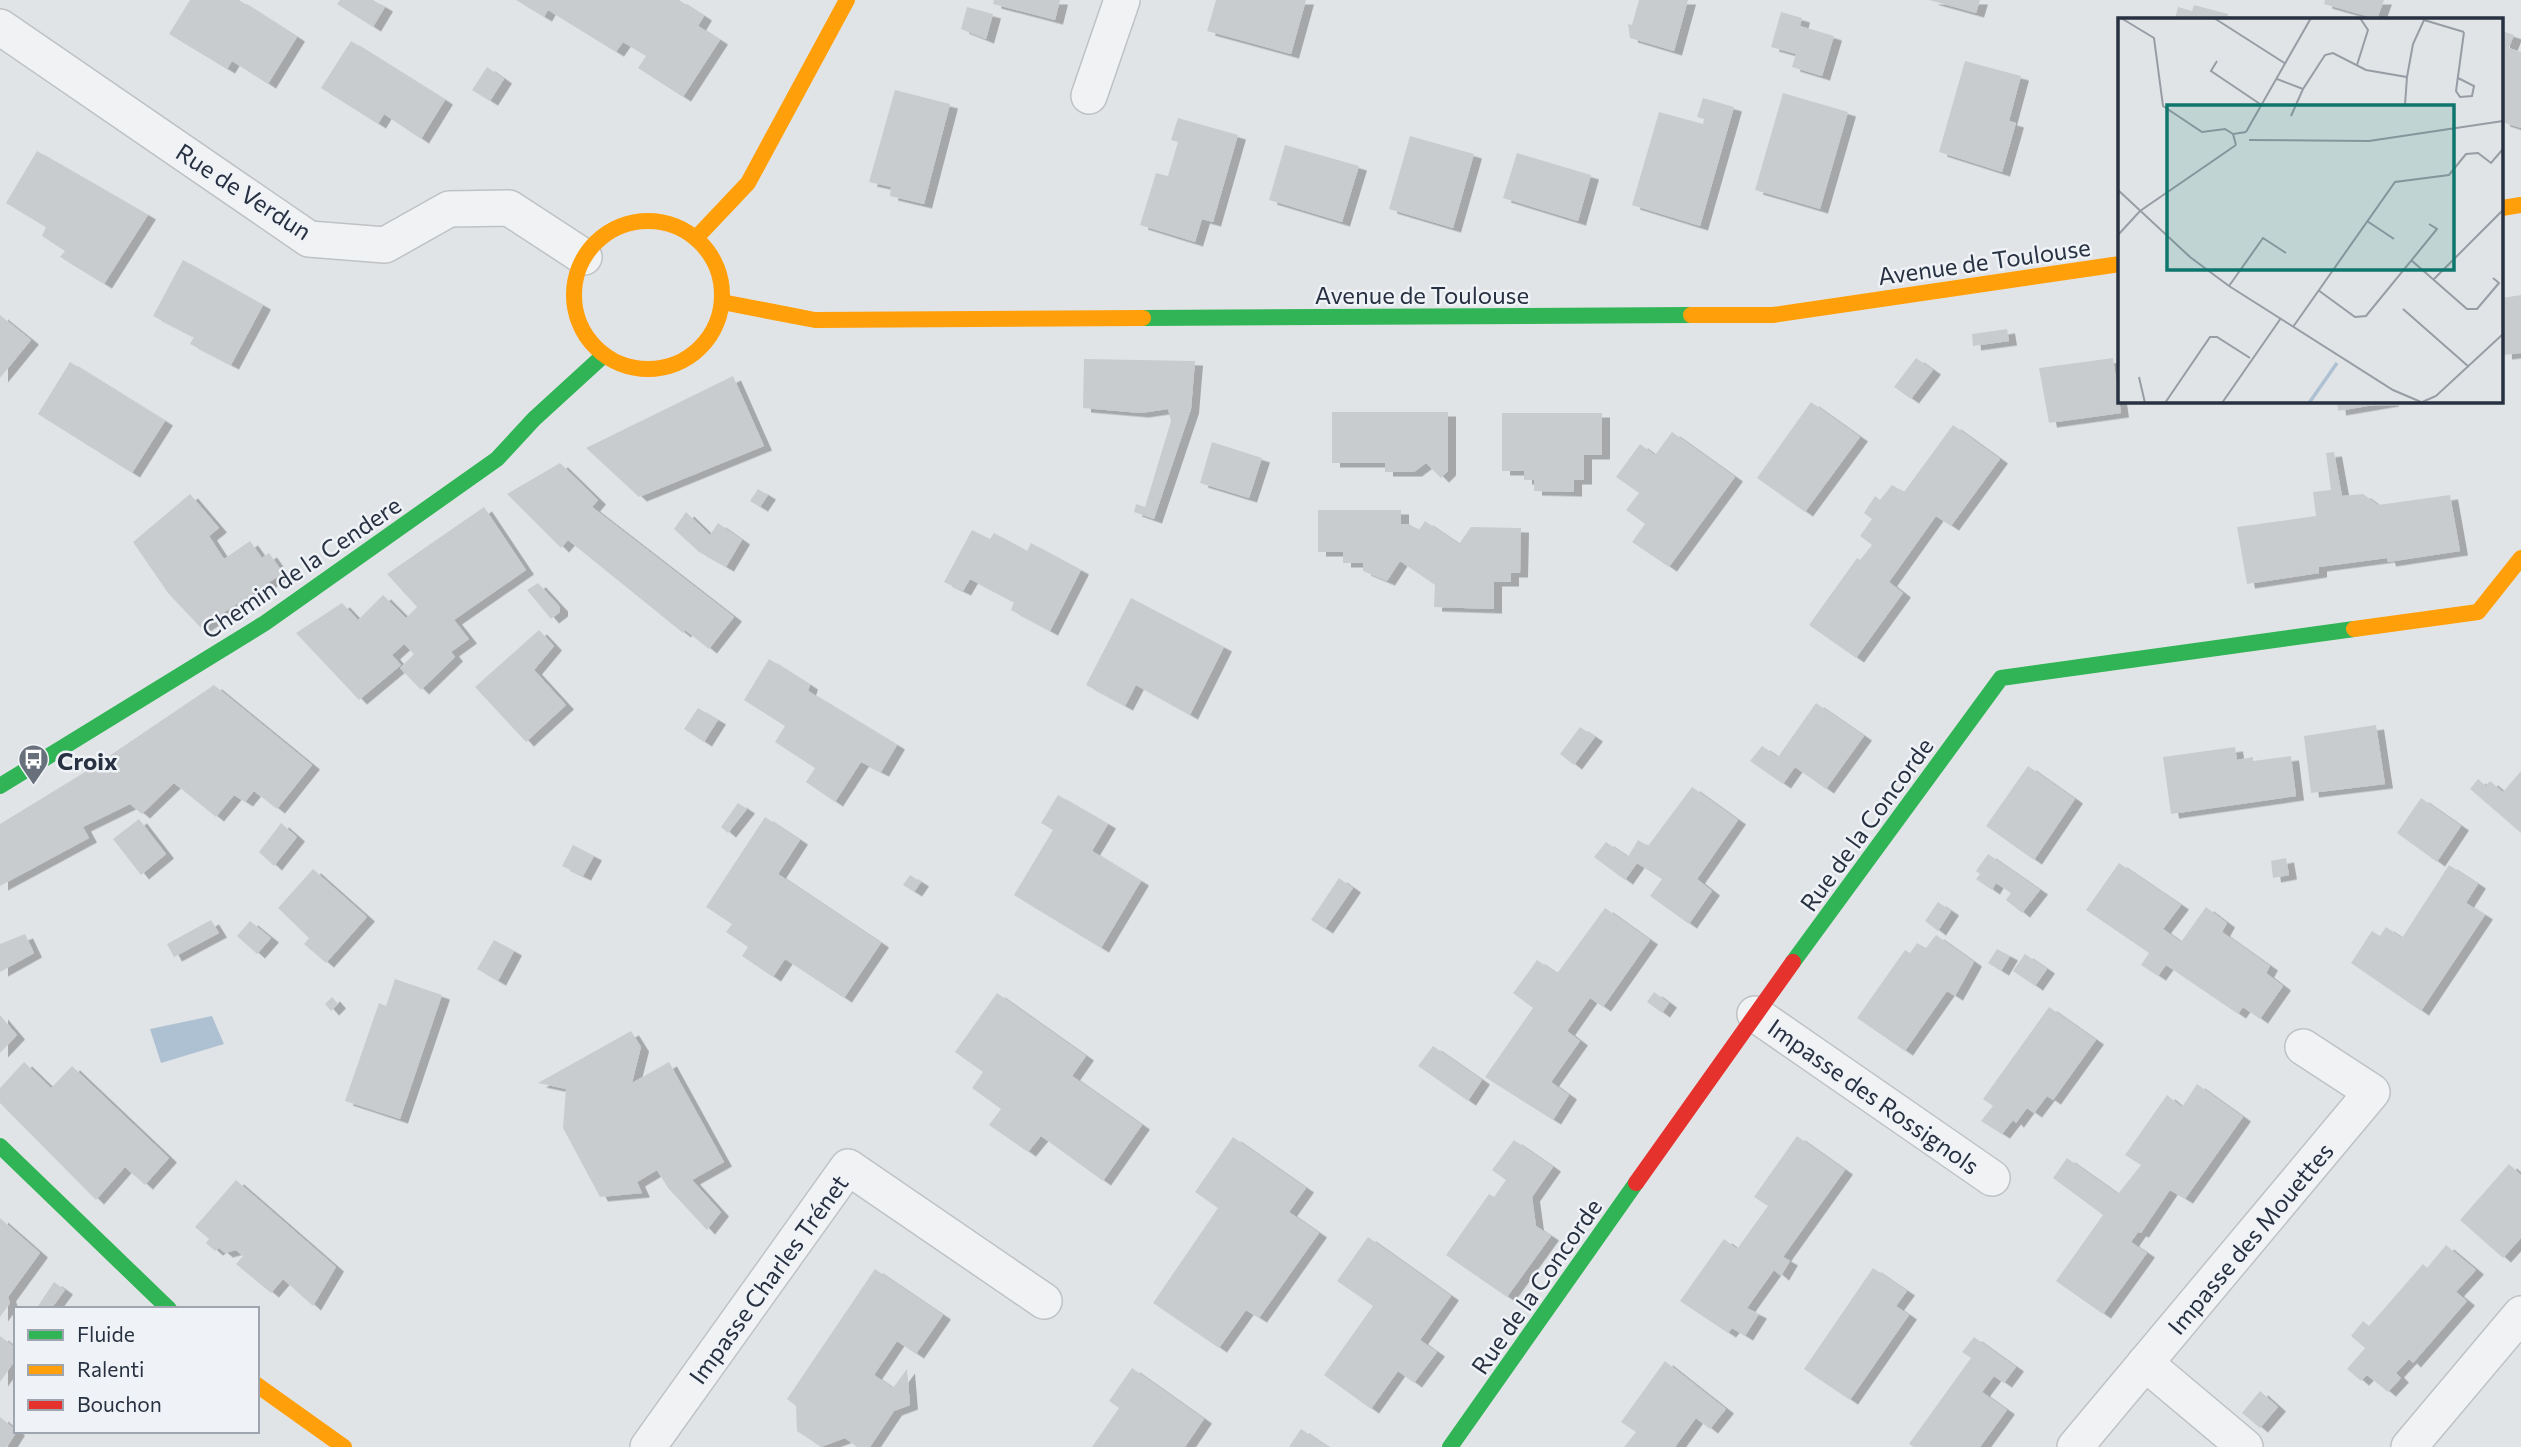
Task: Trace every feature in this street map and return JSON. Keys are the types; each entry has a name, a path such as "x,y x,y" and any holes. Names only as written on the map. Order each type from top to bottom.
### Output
{"street":[{"path":"1089,96 1122,0"},
{"path":"696,238 748,183 838,3"},
{"name":"Rue de Verdun","path":"0,27 309,239 385,245 449,209 509,208 584,257"},
{"path":"636,221 657,221 678,227 696,238 717,267 722,302 715,327 700,348 679,362 654,369 628,366 604,355 589,340 578,320 574,299 576,277 584,257 598,240 615,228 636,221"},
{"name":"Avenue de Toulouse","path":"722,302 815,320 1773,315 2118,264"},
{"name":"Chemin de la Cendere","path":"0,786 265,623 497,459 534,419 604,355"},
{"name":"Rue de la Concorde","path":"1450,1447 1755,1014 2001,678 2478,612 2521,558"},
{"name":"Impasse des Rossignols","path":"1755,1014 1992,1178"},
{"name":"Impasse des Mouettes","path":"2075,1447 2372,1092 2303,1046"},
{"path":"0,1146 167,1307"},
{"name":"Impasse Charles Trénet","path":"648,1447 848,1167 1044,1301"},
{"path":"2409,1447 2521,1314"},
{"path":"2145,1363 2245,1447"},
{"path":"259,1386 344,1447"}],"water":[{"path":"212,1016 224,1044 161,1063 150,1029"}],"building":[{"path":"190,0 239,0 297,37 268,84 232,61 227,69 169,34"},
{"path":"340,0 373,0 385,7 373,27 337,4"},
{"path":"516,0 679,0 704,16 698,26 720,40 683,97 638,68 646,56 623,42 616,52 548,10 544,17"},
{"path":"994,0 1060,0 1055,20 993,4"},
{"path":"1216,0 1306,0 1291,54 1207,31"},
{"path":"1639,0 1688,0 1674,51 1630,38 1628,24 1632,25"},
{"path":"1929,0 1980,0 1976,13"},
{"path":"2325,0 2384,0 2377,18 2324,4"},
{"path":"2194,5 2228,14 2227,18 2175,18 2178,7 2192,11"},
{"path":"967,7 993,14 986,39 961,29"},
{"path":"1781,12 1802,18 1800,26 1834,36 1822,76 1792,67 1796,54 1771,47"},
{"path":"2504,32 2514,35 2509,48 2521,52 2521,128 2504,123"},
{"path":"351,41 445,100 421,139 384,114 378,124 321,88"},
{"path":"1965,61 2021,76 2009,121 2016,123 2002,172 1939,152"},
{"path":"487,67 504,79 490,101 472,90"},
{"path":"895,90 950,104 924,204 890,196 891,187 869,182"},
{"path":"1783,93 1848,112 1820,209 1755,190"},
{"path":"1703,98 1734,107 1700,226 1632,205 1659,112 1703,124 1704,119 1697,117"},
{"path":"1178,118 1238,135 1213,222 1202,219 1195,242 1140,225 1156,173 1168,176 1178,142 1171,140"},
{"path":"1410,136 1474,154 1453,228 1389,209"},
{"path":"1285,145 1359,166 1342,222 1269,200"},
{"path":"37,151 148,215 104,284 60,257 65,251 42,236 46,227 6,203"},
{"path":"1517,153 1591,175 1578,221 1503,198"},
{"path":"183,260 263,305 231,365 190,344 194,337 153,316"},
{"path":"2521,295 2521,353 2504,355 2504,298"},
{"path":"0,315 31,340 0,378"},
{"path":"2007,329 2009,341 1973,346 1972,334"},
{"path":"1916,358 1933,370 1911,399 1894,387"},
{"path":"2113,358 2121,413 2049,423 2039,368"},
{"path":"1084,359 1195,361 1191,409 1154,519 1134,512 1136,504 1145,507 1171,421 1168,409 1141,413 1083,408"},
{"path":"70,362 165,421 132,473 38,414"},
{"path":"733,376 764,446 639,497 586,448"},
{"path":"1811,402 1860,437 1805,512 1757,478"},
{"path":"2337,402 2391,402 2338,411"},
{"path":"1332,412 1448,412 1448,471 1441,478 1426,463 1414,472 1385,472 1385,463 1332,463"},
{"path":"1502,413 1602,413 1602,455 1584,455 1584,480 1574,480 1574,492 1534,491 1534,480 1524,480 1524,471 1502,471"},
{"path":"1953,425 2000,459 1951,526 1936,516 1889,582 1903,593 1856,658 1809,625 1857,558 1860,560 1872,545 1860,536 1872,519 1864,513 1875,496 1880,500 1892,485 1904,492"},
{"path":"1672,432 1735,477 1669,567 1632,542 1645,524 1626,510 1639,493 1616,477 1640,444 1655,455"},
{"path":"1212,442 1262,458 1249,498 1200,483"},
{"path":"2334,452 2342,496 2363,494 2378,505 2450,495 2460,551 2388,562 2387,558 2319,567 2319,573 2247,584 2237,527 2316,516 2313,492 2331,490 2326,453"},
{"path":"560,463 598,500 592,507 734,617 709,649 685,630 683,633 568,540 561,548 507,494"},
{"path":"758,489 768,495 760,507 750,501"},
{"path":"190,494 219,528 209,536 224,559 250,541 262,558 269,553 283,573 201,628 168,593 133,542"},
{"path":"484,507 526,570 454,620 469,639 451,652 455,657 421,690 400,668 414,654 404,644 392,655 401,665 359,700 296,633 342,603 358,620 383,595 406,618 417,607 387,574"},
{"path":"1318,510 1401,510 1401,524 1409,524 1419,530 1425,521 1459,544 1471,527 1521,528 1520,573 1511,573 1511,582 1494,582 1494,609 1434,607 1435,585 1400,561 1387,581 1363,571 1363,563 1343,563 1343,552 1318,552"},
{"path":"686,512 710,535 718,523 742,540 726,567 699,552 674,529"},
{"path":"972,530 990,539 994,533 1027,551 1031,543 1081,570 1050,631 1011,610 1014,602 970,579 963,591 944,582"},
{"path":"538,583 560,607 560,612 551,619 527,590"},
{"path":"1131,598 1224,647 1190,715 1136,685 1125,706 1086,685"},
{"path":"539,630 554,646 534,670 566,705 526,742 475,687"},
{"path":"769,659 810,685 808,691 897,745 881,772 861,762 835,802 806,782 815,768 775,742 785,726 744,700"},
{"path":"214,685 312,765 277,809 254,791 245,802 234,795 216,817 174,783 142,814 130,804 83,827 89,838 0,886 0,824 90,769"},
{"path":"1816,703 1864,736 1826,789 1795,767 1783,784 1750,761 1762,746 1778,757"},
{"path":"698,708 718,720 704,742 684,729"},
{"path":"2376,725 2385,784 2311,793 2304,736"},
{"path":"1580,727 1595,737 1574,765 1560,754"},
{"path":"2235,747 2237,760 2253,757 2253,761 2291,756 2296,796 2171,814 2163,757"},
{"path":"2028,766 2075,799 2034,860 1986,826"},
{"path":"2521,771 2521,833 2470,789 2478,779 2486,786 2490,781 2503,792"},
{"path":"1692,787 1738,820 1697,879 1712,891 1689,924 1650,896 1662,879 1637,863 1625,880 1594,857 1606,842 1628,857 1638,840 1648,846"},
{"path":"1058,795 1108,824 1092,851 1141,881 1101,948 1014,895 1053,830 1041,823"},
{"path":"2421,798 2461,826 2437,862 2397,833"},
{"path":"738,803 747,809 728,833 721,827"},
{"path":"765,817 800,840 778,874 881,943 844,998 785,959 773,977 742,956 748,947 726,932 732,924 706,907"},
{"path":"139,819 166,854 141,875 113,839"},
{"path":"281,823 297,837 274,866 259,852"},
{"path":"573,845 594,856 583,876 562,866"},
{"path":"1988,854 2040,890 2022,913 2006,900 2011,893 1996,883 1992,890 1976,879 1980,874 1976,871"},
{"path":"2286,858 2289,875 2273,878 2271,861"},
{"path":"2119,863 2181,905 2163,929 2181,942 2206,907 2227,923 2222,932 2270,966 2266,973 2283,986 2260,1019 2243,1007 2238,1014 2166,965 2158,976 2141,965 2149,953 2086,910"},
{"path":"2449,865 2478,884 2466,903 2485,915 2421,1011 2351,963 2372,931 2380,936 2386,927 2402,938"},
{"path":"313,869 367,917 326,963 304,944 309,938 278,908"},
{"path":"910,875 921,882 914,892 903,885"},
{"path":"1339,878 1353,888 1325,929 1311,920"},
{"path":"1938,902 1951,911 1938,931 1925,921"},
{"path":"1605,908 1650,940 1603,1007 1590,998 1567,1031 1580,1041 1551,1082 1569,1095 1553,1120 1485,1077 1533,1008 1513,993 1537,960 1556,973 1559,971"},
{"path":"211,920 219,933 174,957 167,944"},
{"path":"250,921 271,938 257,954 237,936"},
{"path":"25,934 34,953 0,972 0,944"},
{"path":"1936,935 1974,962 1955,996 1947,991 1905,1051 1857,1018 1905,950 1910,953 1917,943 1926,948"},
{"path":"494,940 514,951 498,981 477,969"},
{"path":"1997,949 2010,956 2001,971 1988,963"},
{"path":"2025,954 2047,969 2035,986 2013,971"},
{"path":"395,979 442,995 400,1119 345,1101 379,1003 386,1006"},
{"path":"1654,992 1669,1003 1662,1013 1647,1002"},
{"path":"997,993 1086,1056 1072,1076 1142,1125 1103,1181 1041,1136 1028,1152 989,1125 1001,1109 972,1088 983,1072 955,1052"},
{"path":"332,997 338,1004 331,1011 325,1004"},
{"path":"2049,1007 2096,1040 2053,1100 2047,1096 2034,1113 2027,1108 2016,1123 2013,1120 2002,1134 1981,1121 1993,1106 1983,1099"},
{"path":"0,1015 17,1035 0,1053"},
{"path":"631,1031 641,1047 632,1083 669,1062 724,1162 692,1180 721,1212 707,1230 668,1188 657,1170 637,1182 642,1193 600,1197 563,1128 566,1089 538,1083"},
{"path":"1433,1046 1482,1080 1468,1101 1418,1066"},
{"path":"24,1062 51,1088 72,1066 169,1158 145,1185 125,1167 96,1200 0,1103 0,1088"},
{"path":"2197,1084 2243,1117 2185,1199 2170,1190 2141,1233 2138,1232 2131,1242 2147,1253 2103,1314 2056,1281 2103,1215 2053,1178 2067,1158 2118,1194 2141,1165 2125,1155 2167,1095 2182,1107"},
{"path":"1797,1136 1845,1170 1783,1257 1790,1261 1781,1276 1774,1270 1747,1308 1759,1314 1745,1336 1732,1328 1728,1333 1680,1301 1724,1239 1737,1249 1768,1206 1754,1197"},
{"path":"1233,1137 1306,1188 1289,1212 1319,1233 1259,1318 1246,1310 1219,1348 1153,1303 1218,1208 1195,1192"},
{"path":"1514,1140 1553,1167 1532,1197 1536,1226 1551,1236 1507,1297 1446,1255 1489,1194 1494,1197 1506,1180 1492,1170"},
{"path":"2509,1164 2521,1175 2521,1238 2503,1258 2460,1220"},
{"path":"236,1180 336,1267 313,1306 283,1279 271,1293 236,1264 243,1256 236,1250 225,1253 219,1248 215,1251 206,1243 209,1239 195,1227"},
{"path":"0,1218 40,1253 8,1297 10,1303 0,1317"},
{"path":"1368,1237 1451,1296 1420,1340 1437,1352 1414,1383 1398,1371 1371,1409 1324,1375 1373,1306 1337,1281"},
{"path":"2446,1245 2476,1270 2456,1292 2467,1301 2413,1363 2409,1359 2396,1373 2401,1378 2388,1392 2367,1375 2361,1381 2347,1369 2365,1348 2351,1336 2363,1321 2369,1326 2423,1264 2427,1268"},
{"path":"1873,1268 1907,1291 1896,1306 1909,1315 1850,1400 1804,1369"},
{"path":"875,1269 943,1315 916,1354 897,1341 874,1375 893,1388 907,1369 910,1405 894,1411 870,1447 857,1447 845,1438 821,1447 797,1431 796,1406 787,1399"},
{"path":"54,1282 65,1290 52,1307 37,1307"},
{"path":"0,1336 14,1346 14,1362 0,1382"},
{"path":"1974,1337 2016,1367 2004,1383 1994,1376 1982,1392 2007,1410 1980,1447 1914,1447 1909,1444 1971,1358 1962,1352"},
{"path":"1665,1361 1726,1409 1710,1429 1696,1418 1675,1447 1624,1447 1636,1432 1621,1422"},
{"path":"1132,1368 1204,1419 1185,1447 1092,1447 1119,1408 1109,1401"},
{"path":"2260,1391 2278,1407 2260,1428 2242,1413"},
{"path":"0,1417 16,1433 7,1447 0,1447"},
{"path":"1301,1429 1328,1447 1289,1447"}],"traffic: fast":[{"path":"1143,318 1691,315"},
{"path":"0,786 265,623 497,459 534,419 604,355"},
{"path":"1793,962 2001,678 2354,629"},
{"path":"0,1146 167,1307"},
{"path":"1450,1447 1636,1183"}],"traffic: slow":[{"path":"696,238 748,183 847,0"},
{"path":"2504,208 2521,205"},
{"path":"648,221 676,227 700,243 716,267 722,295 716,323 700,347 676,363 648,369 620,363 596,347 580,323 574,295 580,267 596,243 620,227 648,221"},
{"path":"1691,315 1773,315 2118,264"},
{"path":"722,302 815,320 1143,318"},
{"path":"2354,629 2478,612 2521,558"},
{"path":"259,1386 344,1447"}],"traffic: jam":[{"path":"1636,1183 1793,962"}],"place":[{"name":"Croix","path":"34,787"}]}
